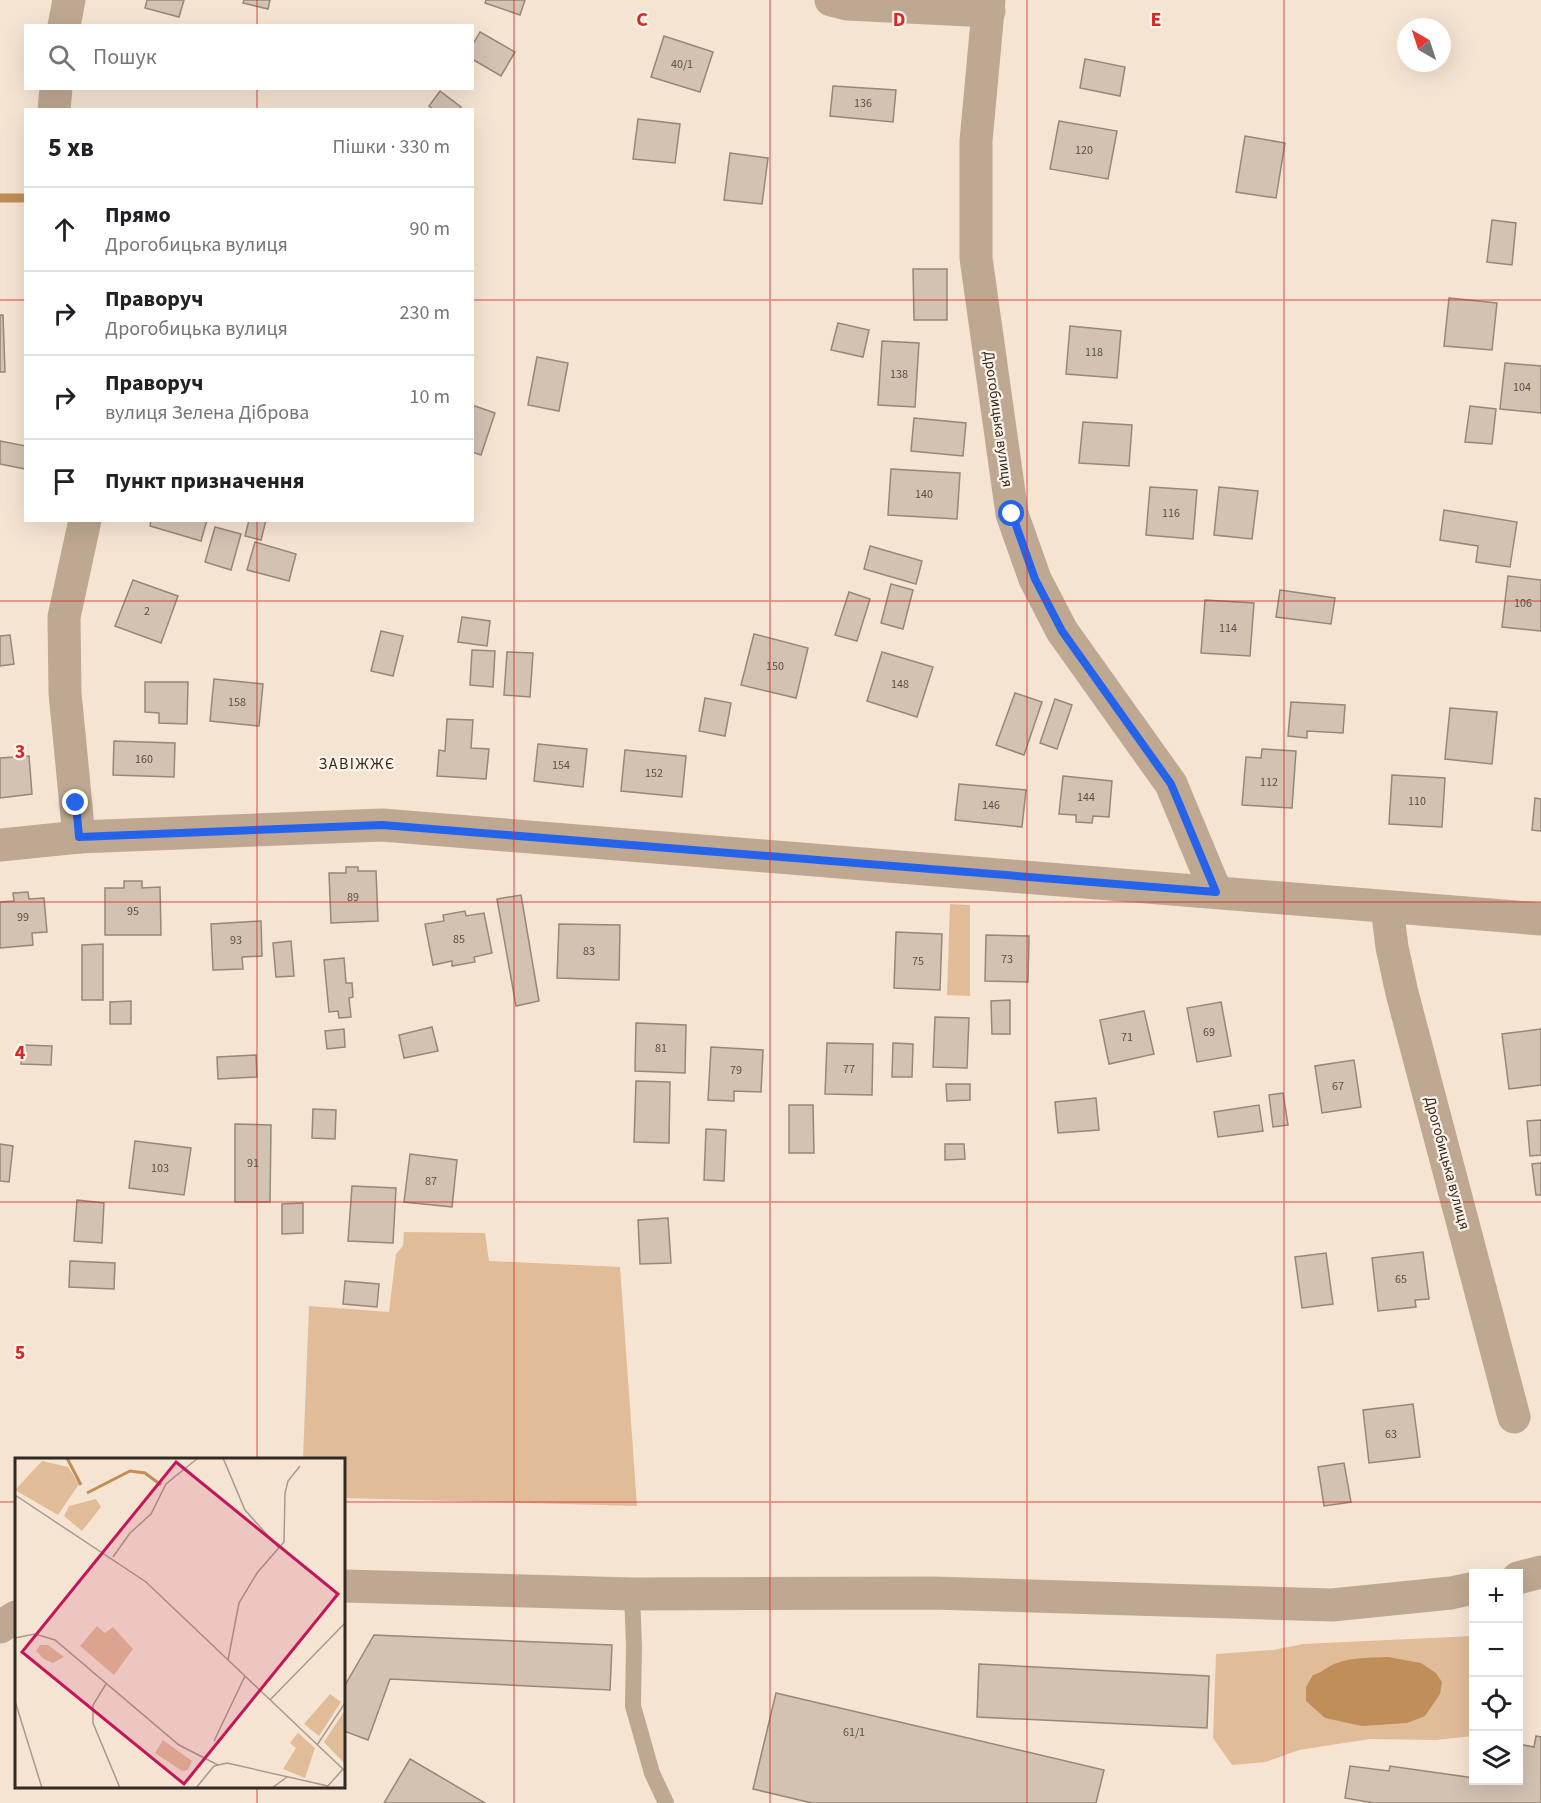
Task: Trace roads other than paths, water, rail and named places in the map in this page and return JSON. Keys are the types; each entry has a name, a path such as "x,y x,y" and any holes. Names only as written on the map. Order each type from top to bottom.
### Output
{"street":[{"path":"63,24 69,0"},
{"path":"831,0 847,4 989,5"},
{"name":"Дрогобицька вулиця","path":"989,5 976,141 976,258 1012,514 1035,579 1062,631 1171,784 1216,892"},
{"path":"54,108 56,90"},
{"path":"79,837 65,693 64,617 85,522"},
{"path":"0,845 79,837 382,825 1541,919"},
{"name":"Дрогобицька вулиця","path":"1387,907 1392,947 1402,993 1514,1417"},
{"path":"1523,1577 1541,1572"},
{"path":"345,1586 632,1594 932,1593 1332,1605 1451,1593 1469,1589"},
{"path":"0,1627 15,1618"}],"lane":[{"path":"632,1594 633,1706 652,1773 666,1803"}],"waterway":[{"path":"0,198 22,198"}],"district":[{"name":"ЗАВІЖЖЄ","path":"357,764"}]}
